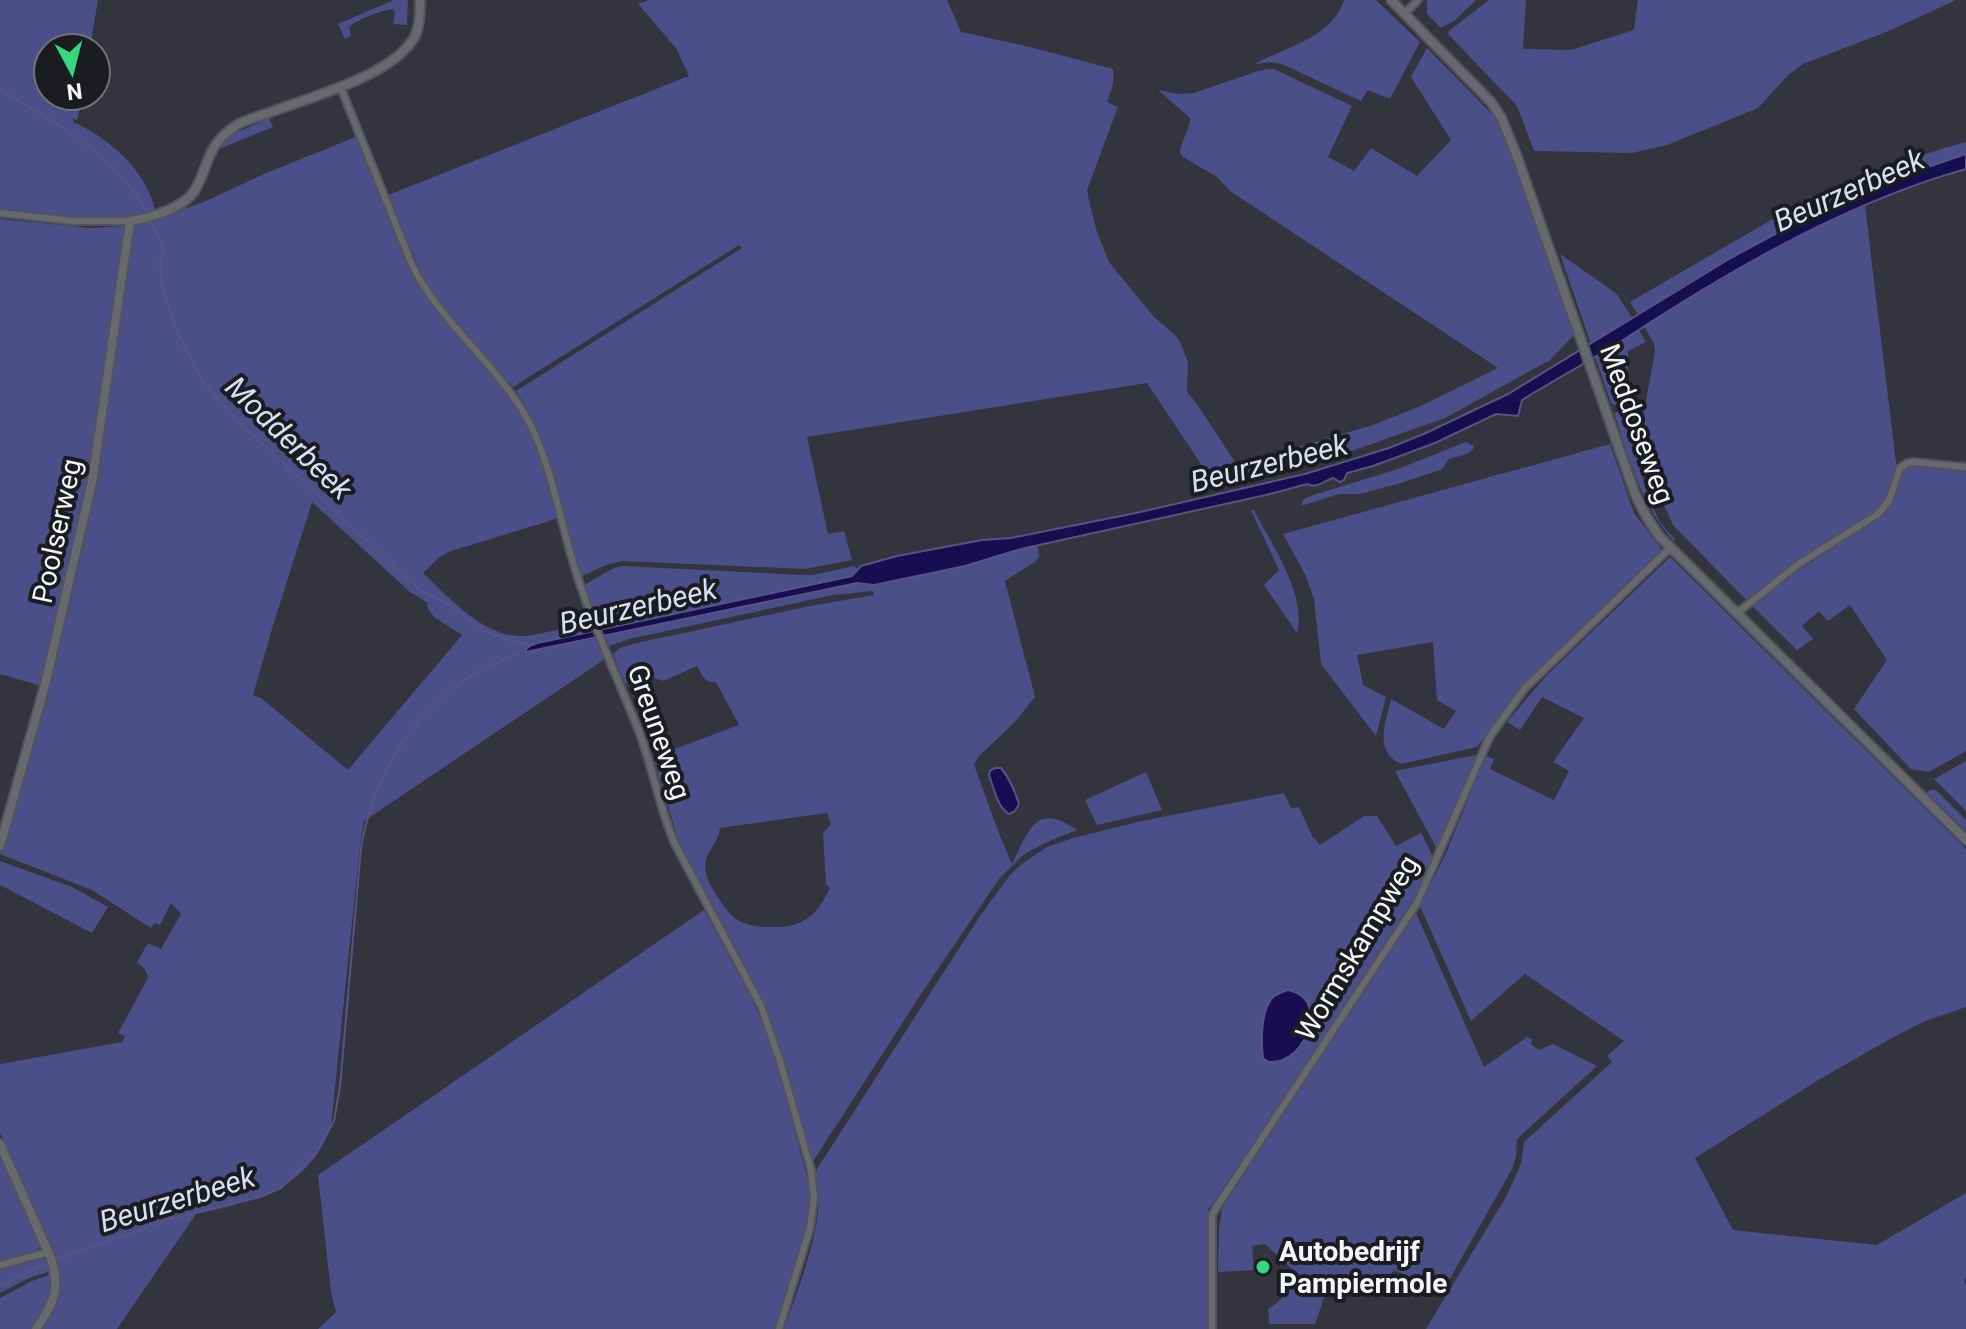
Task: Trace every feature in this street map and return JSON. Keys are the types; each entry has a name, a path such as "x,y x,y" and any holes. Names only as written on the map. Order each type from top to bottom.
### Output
{"street":[{"path":"0,213 73,221 130,221 171,209 195,191 209,154 218,140 239,124 388,65 407,48 417,33 420,0"},
{"name":"Meddoseweg","path":"1391,0 1497,109 1516,154 1635,494 1652,526 1736,614 1966,840"},
{"path":"1404,14 1418,0"},
{"name":"Greuneweg","path":"340,86 421,284 455,328 500,376 531,426 541,448 578,579 652,766 674,842 752,987 770,1029 811,1170 814,1198 810,1228 779,1329"},
{"name":"Poolserweg","path":"0,846 45,685 92,482 130,221"},
{"path":"1736,614 1800,563 1878,514 1889,501 1898,473 1904,465 1913,462 1966,467"},
{"name":"Wormskampweg","path":"1212,1329 1212,1215 1417,903 1490,736 1525,688 1671,547"},
{"path":"0,1144 54,1266 56,1295 36,1329"},
{"path":"0,1265 50,1254"}],"shaded area":[{"path":"0,0 98,0 93,32 32,32 32,112 79,112 77,120 73,119 73,122 86,128 124,157 144,182 155,210 97,218 0,210"},
{"path":"394,0 408,0 407,25 393,24 395,12 393,9 387,10 354,23 349,27 351,36 345,39 338,24"},
{"path":"649,0 947,0 961,32 1113,69 1107,102 1118,107 1087,190 1097,232 1109,262 1154,317 1181,344 1188,362 1187,392 1237,465 1373,425 1423,405 1498,368 1183,157 1180,149 1190,118 1158,90 1194,93 1255,72 1274,69 1352,106 1328,157 1354,171 1371,148 1417,176 1451,140 1411,77 1427,48 1499,121 1574,335 1550,360 1445,418 1326,460 1255,477 1227,474 1213,482 1147,383 807,437 828,534 844,531 852,560 805,569 622,561 582,576 547,454 539,432 516,391 742,248 739,245 513,387 457,324 425,282 388,195 689,76 676,48 638,4"},
{"path":"1344,0 1376,0 1420,42 1390,99 1368,90 1361,101 1284,65 1272,62 1254,64 1319,32 1338,13"},
{"path":"1427,0 1476,0 1454,21 1441,28 1427,14"},
{"path":"1489,0 1526,0 1523,49 1571,50 1634,30 1638,0 1956,0 1891,30 1803,64 1788,75 1758,108 1667,145 1632,153 1534,151 1517,106 1448,34"},
{"path":"269,118 273,127 217,150 233,134"},
{"path":"358,136 401,244 425,294 517,400 542,457 559,518 451,551 423,573 468,614 508,635 531,635 591,621 595,631 533,644 526,652 597,638 605,659 364,821 331,1126 321,1148 308,1165 294,1179 259,1197 196,1214 117,1329 41,1329 53,1310 59,1292 59,1274 54,1252 0,1133 0,1064 122,1042 125,1036 118,1033 148,978 145,969 137,962 148,943 161,949 181,914 171,903 160,925 155,923 151,928 92,890 0,854 11,826 44,706 84,544 104,434 132,227 181,206 187,208 206,201","holes":["312,502 410,592 428,603 427,607 434,617 462,635 348,770 261,698 253,695"]},
{"path":"1966,142 1966,154 1910,173 1800,221 1733,256 1638,315 1630,302 1807,199 1885,168"},
{"name":"Beurzerbeek","path":"1966,154 1966,169 1837,217 1715,282 1522,400 1518,416 1496,414 1435,443 1347,473 1340,482 1333,478 1317,485 1307,484 1021,549 965,566 874,585 857,583 526,652 533,644 852,576 861,566 897,556 982,540 1011,538 1136,513 1305,474 1389,448 1508,394 1775,234 1902,176"},
{"path":"1865,206 1897,471 1882,509 1810,555 1747,601 1673,525 1650,470 1642,422 1655,352 1644,326 1755,260"},
{"path":"0,219 91,228 125,226 126,230 92,469 41,686 0,674"},
{"path":"1560,254 1617,294 1632,318 1591,344"},
{"path":"1639,330 1646,342 1628,351 1628,374 1620,374 1621,388 1627,388 1624,402 1614,405 1595,357"},
{"path":"1636,409 1636,437 1643,480 1659,520 1674,541 1653,513 1644,497 1631,464 1614,413"},
{"path":"1466,442 1474,446 1473,449 1449,459 1441,470 1360,494 1339,494 1301,506 1303,500 1310,496 1398,469"},
{"path":"1610,444 1634,513 1661,548 1660,552 1513,701 1477,747 1401,764 1392,758 1384,744 1391,699 1444,729 1456,711 1437,700 1433,642 1357,655 1363,685 1386,697 1376,736 1321,664 1314,599 1306,576 1283,534"},
{"path":"1912,466 1966,469 1966,751 1929,772 1911,769 1854,709 1887,660 1850,605 1828,621 1819,611 1802,626 1813,639 1797,650 1752,606 1795,573 1885,513 1903,471"},
{"path":"1251,510 1254,510 1292,586 1299,618 1297,633 1264,585 1279,570"},
{"path":"1038,545 1039,557 1036,561 1005,581 1035,697 974,765 1012,864 1029,831 1042,819 1052,818 1077,830 1023,855 999,879 812,1163 788,1071 771,1022 746,967 678,839 653,757 739,725 716,682 706,680 697,666 664,681 646,675 625,684 613,654 620,648 637,643 874,595 873,591 833,595 609,646 605,636 857,583 965,566","holes":["827,813 831,824 823,833 826,884 830,888 816,911 800,923 762,927 739,921 728,911 709,883 706,861 720,828"]},
{"path":"1670,557 1966,849 1966,1007 1925,1021 1890,1039 1695,1158 1733,1230 1877,1245 1966,1193 1966,1329 1426,1329 1506,1197 1521,1164 1524,1142 1612,1062 1607,1056 1624,1041 1525,974 1471,1021 1420,906 1446,853 1486,756 1494,759 1490,769 1554,800 1569,771 1553,762 1584,718 1542,697 1520,730 1507,722 1545,677"},
{"path":"623,566 802,575 854,566 857,569 853,576 602,630 584,585"},
{"path":"1476,755 1438,851 1395,771"},
{"path":"1966,761 1966,811 1934,779"},
{"path":"995,768 1001,768 1007,776 1019,804 1009,814 999,802 989,775"},
{"path":"1146,772 1162,810 1097,825 1085,800"},
{"path":"1932,789 1966,820 1966,831 1926,793"},
{"path":"1284,793 1291,808 1299,807 1312,836 1320,845 1364,816 1377,816 1396,846 1421,833 1433,857 1415,897 1343,1013 1208,1210 1207,1329 784,1329 816,1228 817,1169 980,916 1010,875 1047,847 1073,838"},
{"path":"0,861 72,887 108,907 92,933 0,885"},
{"path":"704,910 751,997 766,1032 810,1188 809,1221 777,1329 318,1329 336,1312 318,1175"},
{"path":"1416,913 1484,1067 1527,1037 1539,1050 1553,1044 1597,1066 1517,1139 1512,1169 1443,1291 1394,1270 1375,1294 1327,1289 1315,1324 1269,1324 1268,1309 1286,1293 1294,1271 1265,1244 1252,1246 1254,1270 1218,1272 1222,1208"},
{"path":"1289,990 1306,1001 1312,1022 1306,1037 1291,1055 1268,1062 1263,1058 1262,1051 1264,1015 1276,995"},
{"path":"0,1150 43,1246 32,1253 0,1260"},
{"path":"43,1257 47,1259 51,1271 0,1293 0,1268"},
{"path":"52,1274 53,1291 35,1329 0,1329 0,1298"}],"waterway":[{"name":"Modderbeek","path":"0,90 63,128 101,156 134,192 147,213"},
{"name":"Modderbeek","path":"150,219 164,250 160,258 164,294 177,332 203,382 241,424 421,591 447,603 482,630 511,641 534,645"},
{"name":"Beurzerbeek","path":"55,1260 170,1219 260,1197 281,1188 315,1155 334,1121 340,1087 361,848 375,797 398,750 430,709 471,676 516,655"},
{"name":"Beurzerbeek","path":"0,1286 49,1262"}],"place":[{"name":"Autobedrijf Pampiermole","path":"1263,1267"}]}
